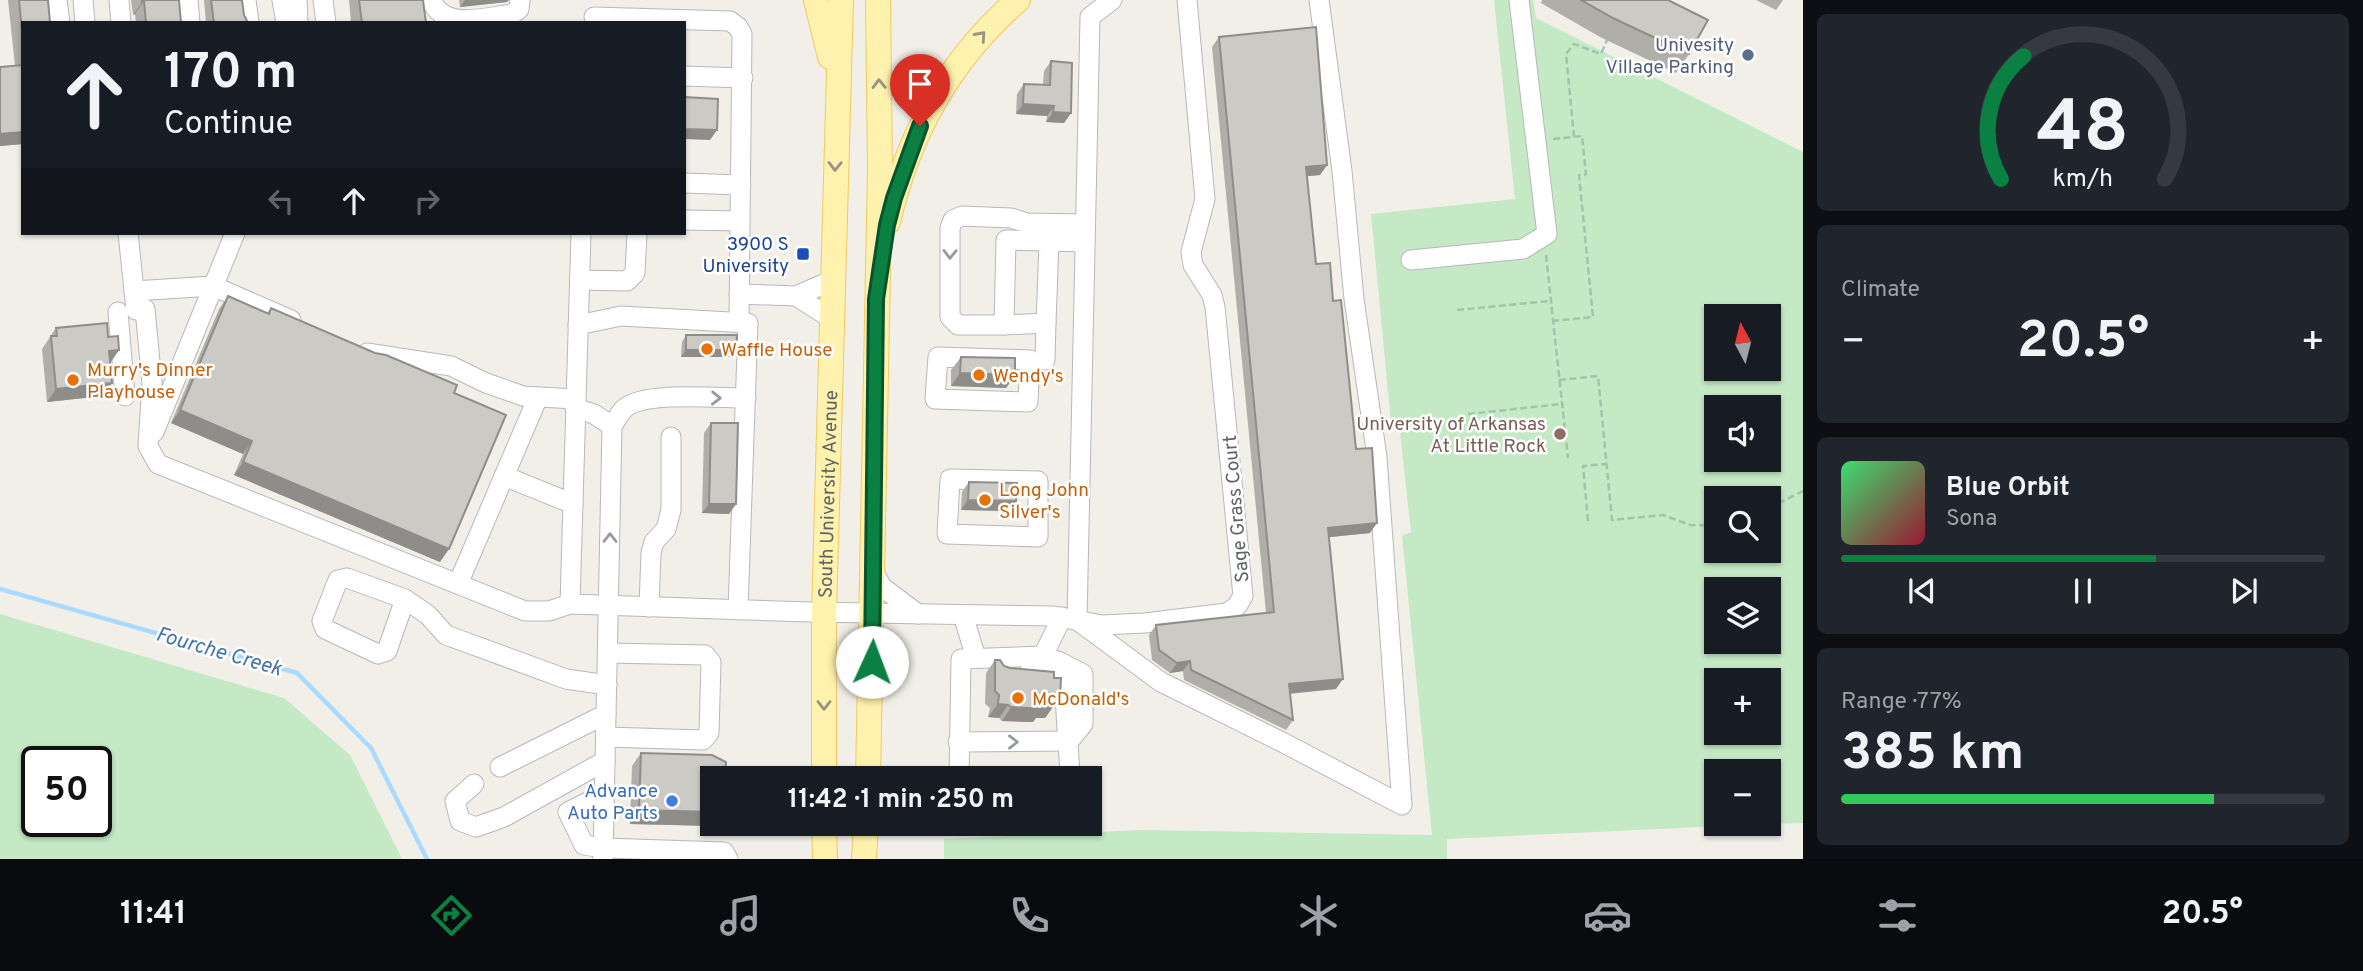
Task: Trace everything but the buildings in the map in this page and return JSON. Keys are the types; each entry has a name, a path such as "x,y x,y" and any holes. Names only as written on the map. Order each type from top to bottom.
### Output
{"main road":[{"path":"816,0 828,48 836,116"},
{"name":"South University Avenue","path":"824,766 824,612 841,0"},
{"path":"868,766 880,169 878,0"},
{"path":"876,299 887,225 920,126 948,76 981,35 1018,0"},
{"path":"824,836 825,859"},
{"path":"864,859 865,836"}],"street":[{"path":"57,0 60,21"},
{"path":"83,0 85,21"},
{"path":"119,0 121,21"},
{"path":"188,0 190,21"},
{"path":"196,0 197,21"},
{"path":"238,0 240,21"},
{"path":"246,0 249,21"},
{"path":"282,0 286,21"},
{"path":"298,0 298,21"},
{"path":"323,0 326,21"},
{"path":"431,0 436,10 453,20 513,12"},
{"path":"1043,656 1069,619 1085,226 1090,17 1112,0"},
{"name":"Sage Grass Court","path":"148,446 158,464 526,611 549,611 570,604 1069,619 1102,625 1145,623 1227,613 1237,606 1243,596 1216,307 1212,295 1193,265 1191,252 1205,199 1187,0"},
{"path":"1069,619 1160,682 1402,805 1377,457 1354,299 1342,171 1319,0"},
{"path":"1410,260 1523,249 1547,234 1519,0"},
{"path":"594,13 730,21 742,34 738,323"},
{"path":"686,76 743,78"},
{"path":"686,183 741,185"},
{"path":"1046,323 958,325 950,317 950,228 953,220 962,216 1011,218 1027,223 1085,226"},
{"path":"686,220 740,220"},
{"path":"1004,325 1006,240 1049,241 1085,226"},
{"path":"128,235 136,310 145,309 152,383 148,446"},
{"path":"222,235 224,259"},
{"path":"148,446 234,235"},
{"path":"570,604 581,235"},
{"path":"580,279 626,282 635,273 637,235"},
{"path":"1045,360 1049,241"},
{"path":"739,294 796,296 833,281"},
{"path":"134,291 213,286 303,326"},
{"path":"796,296 832,319"},
{"path":"118,312 125,396"},
{"path":"578,325 621,316 748,323 738,610"},
{"path":"352,346 370,355 451,366 486,383 523,396 575,403 594,414 616,421"},
{"path":"938,357 1030,360 1028,402 935,399 938,357"},
{"path":"458,584 538,397"},
{"path":"603,854 616,421 624,408 641,400 664,397 746,398"},
{"path":"649,607 651,553 654,542 666,528 670,510 671,438"},
{"path":"504,476 573,504"},
{"path":"950,479 1038,481 1038,537 947,534 950,479"},
{"path":"873,571 882,587 918,614"},
{"path":"405,599 387,651 377,654 325,629 322,621 338,580 347,578 405,599 428,615 446,635 566,679 607,685"},
{"path":"959,766 958,742 968,664 963,615"},
{"path":"606,737 703,740 709,733 711,662 705,655 608,653"},
{"path":"968,664 1043,656 1083,674 1083,724 1069,741"},
{"path":"968,664 1049,672 1060,677 1065,683 1070,766"},
{"path":"500,767 606,714"},
{"path":"958,742 1069,741"},
{"path":"474,784 455,802 460,821 476,827 504,817 605,761"},
{"path":"604,794 568,812 584,845 603,854 724,852 728,859"}],"path":[{"path":"1574,137 1566,54 1574,44 1601,54 1611,31"},
{"path":"1536,141 1582,136 1586,176 1579,175 1593,317 1552,321"},
{"path":"1546,251 1567,458"},
{"path":"1457,310 1549,301"},
{"path":"1559,380 1598,376 1612,520 1663,516 1704,525"},
{"path":"1468,414 1561,404"},
{"path":"1588,521 1583,466 1606,464"},
{"path":"1781,502 1803,491"}],"green space":[{"name":"University of Arkansas At Little Rock","path":"1494,0 1533,0 1536,18 1803,152 1803,823 1781,824 1781,759 1704,759 1704,827 1447,839 1447,859 944,859 944,839 1102,836 1102,832 1141,830 1432,835 1402,536 1411,532 1399,423 1391,423 1371,214 1515,199"},
{"path":"0,614 284,698 350,755 402,859 0,859"}],"waterway":[{"name":"Fourche Creek","path":"0,589 297,673 371,748 427,859"}],"place":[{"name":"Univesity Village Parking","path":"1748,55"},
{"name":"3900 S University","path":"803,254"},
{"name":"Waffle House","path":"707,349"},
{"name":"Wendy's","path":"979,375"},
{"name":"Murry's Dinner Playhouse","path":"73,380"},
{"name":"University of Arkansas At Little Rock","path":"1560,434"},
{"name":"Long John Silver's","path":"985,500"},
{"name":"McDonald's","path":"1018,698"},
{"name":"Advance Auto Parts","path":"672,801"}],"route":[{"path":"872,662 876,299 887,225 920,126"}]}
